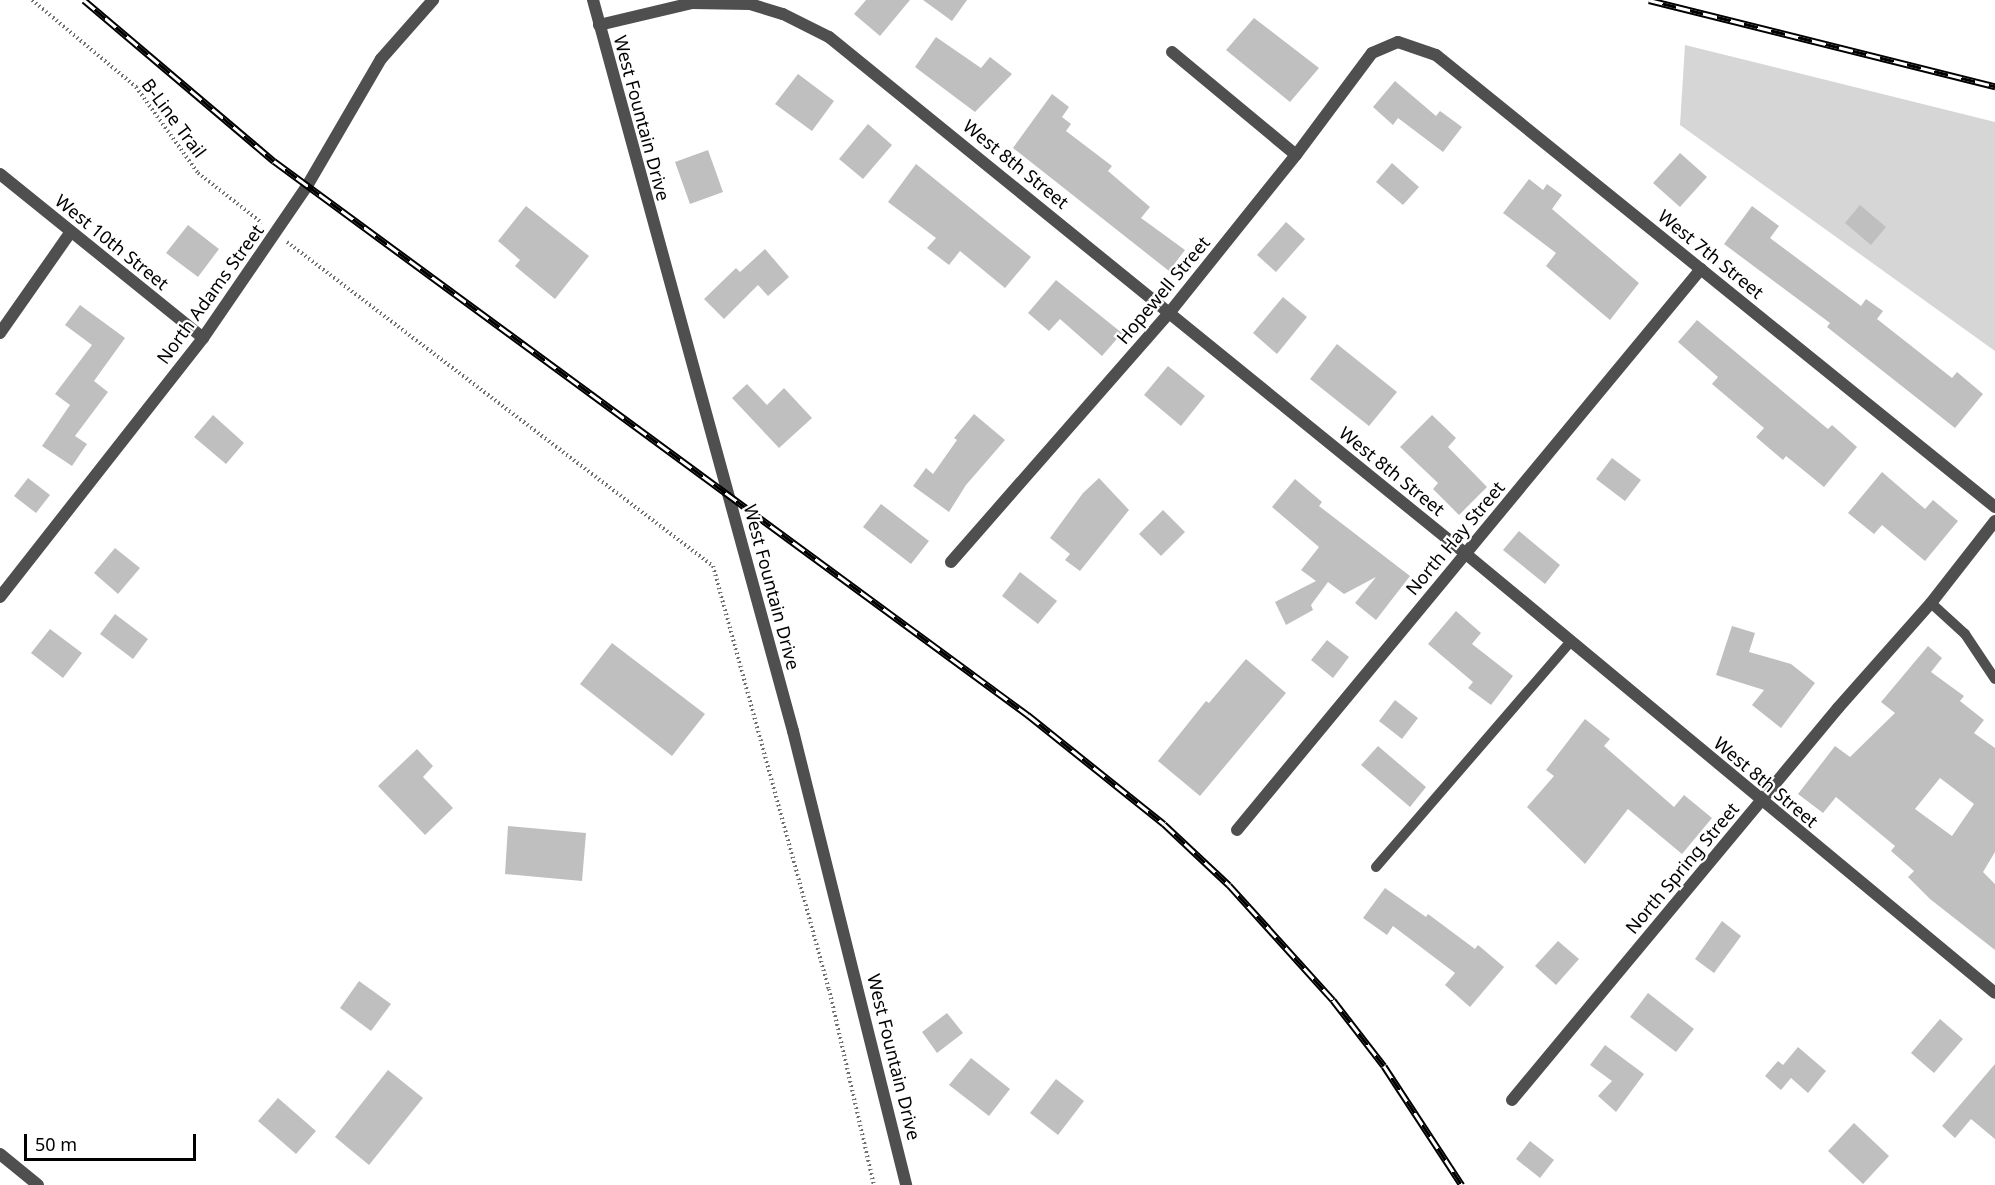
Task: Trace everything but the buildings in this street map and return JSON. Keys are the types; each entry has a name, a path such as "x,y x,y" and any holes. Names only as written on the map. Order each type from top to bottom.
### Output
{"street":[{"name":"North Adams Street","path":"0,597 203,338 307,186 381,59 433,0"},
{"name":"West Fountain Drive","path":"593,0 793,731 906,1185"},
{"name":"West 8th Street","path":"599,25 692,3 750,2 783,14 829,37 1466,554 1760,801 1995,993"},
{"name":"Hopewell Street","path":"951,562 1170,312 1296,155 1372,53 1398,42"},
{"name":"West 7th Street","path":"1398,42 1436,54 1995,507"},
{"path":"1172,51 1296,155"},
{"name":"West 10th Street","path":"0,174 203,338"},
{"path":"0,333 70,232"},
{"name":"North Hay Street","path":"1237,830 1701,269"},
{"name":"North Spring Street","path":"1512,1100 1760,801 1931,603 1995,521"},
{"path":"0,1154 38,1185"}],"lane":[{"path":"1931,603 1965,634 1995,680"},
{"path":"1376,867 1570,642"}],"path":[{"name":"B-Line Trail","path":"32,0 136,87 198,173 268,227"},
{"path":"289,243 712,566 829,989 874,1185"}],"shaded area":[{"path":"1685,45 1995,122 1995,351 1680,125"}],"railway":[{"path":"84,0 274,161 1028,715 1164,824 1229,885 1333,1000 1384,1066 1462,1185"},
{"path":"1649,0 1995,86"}]}
